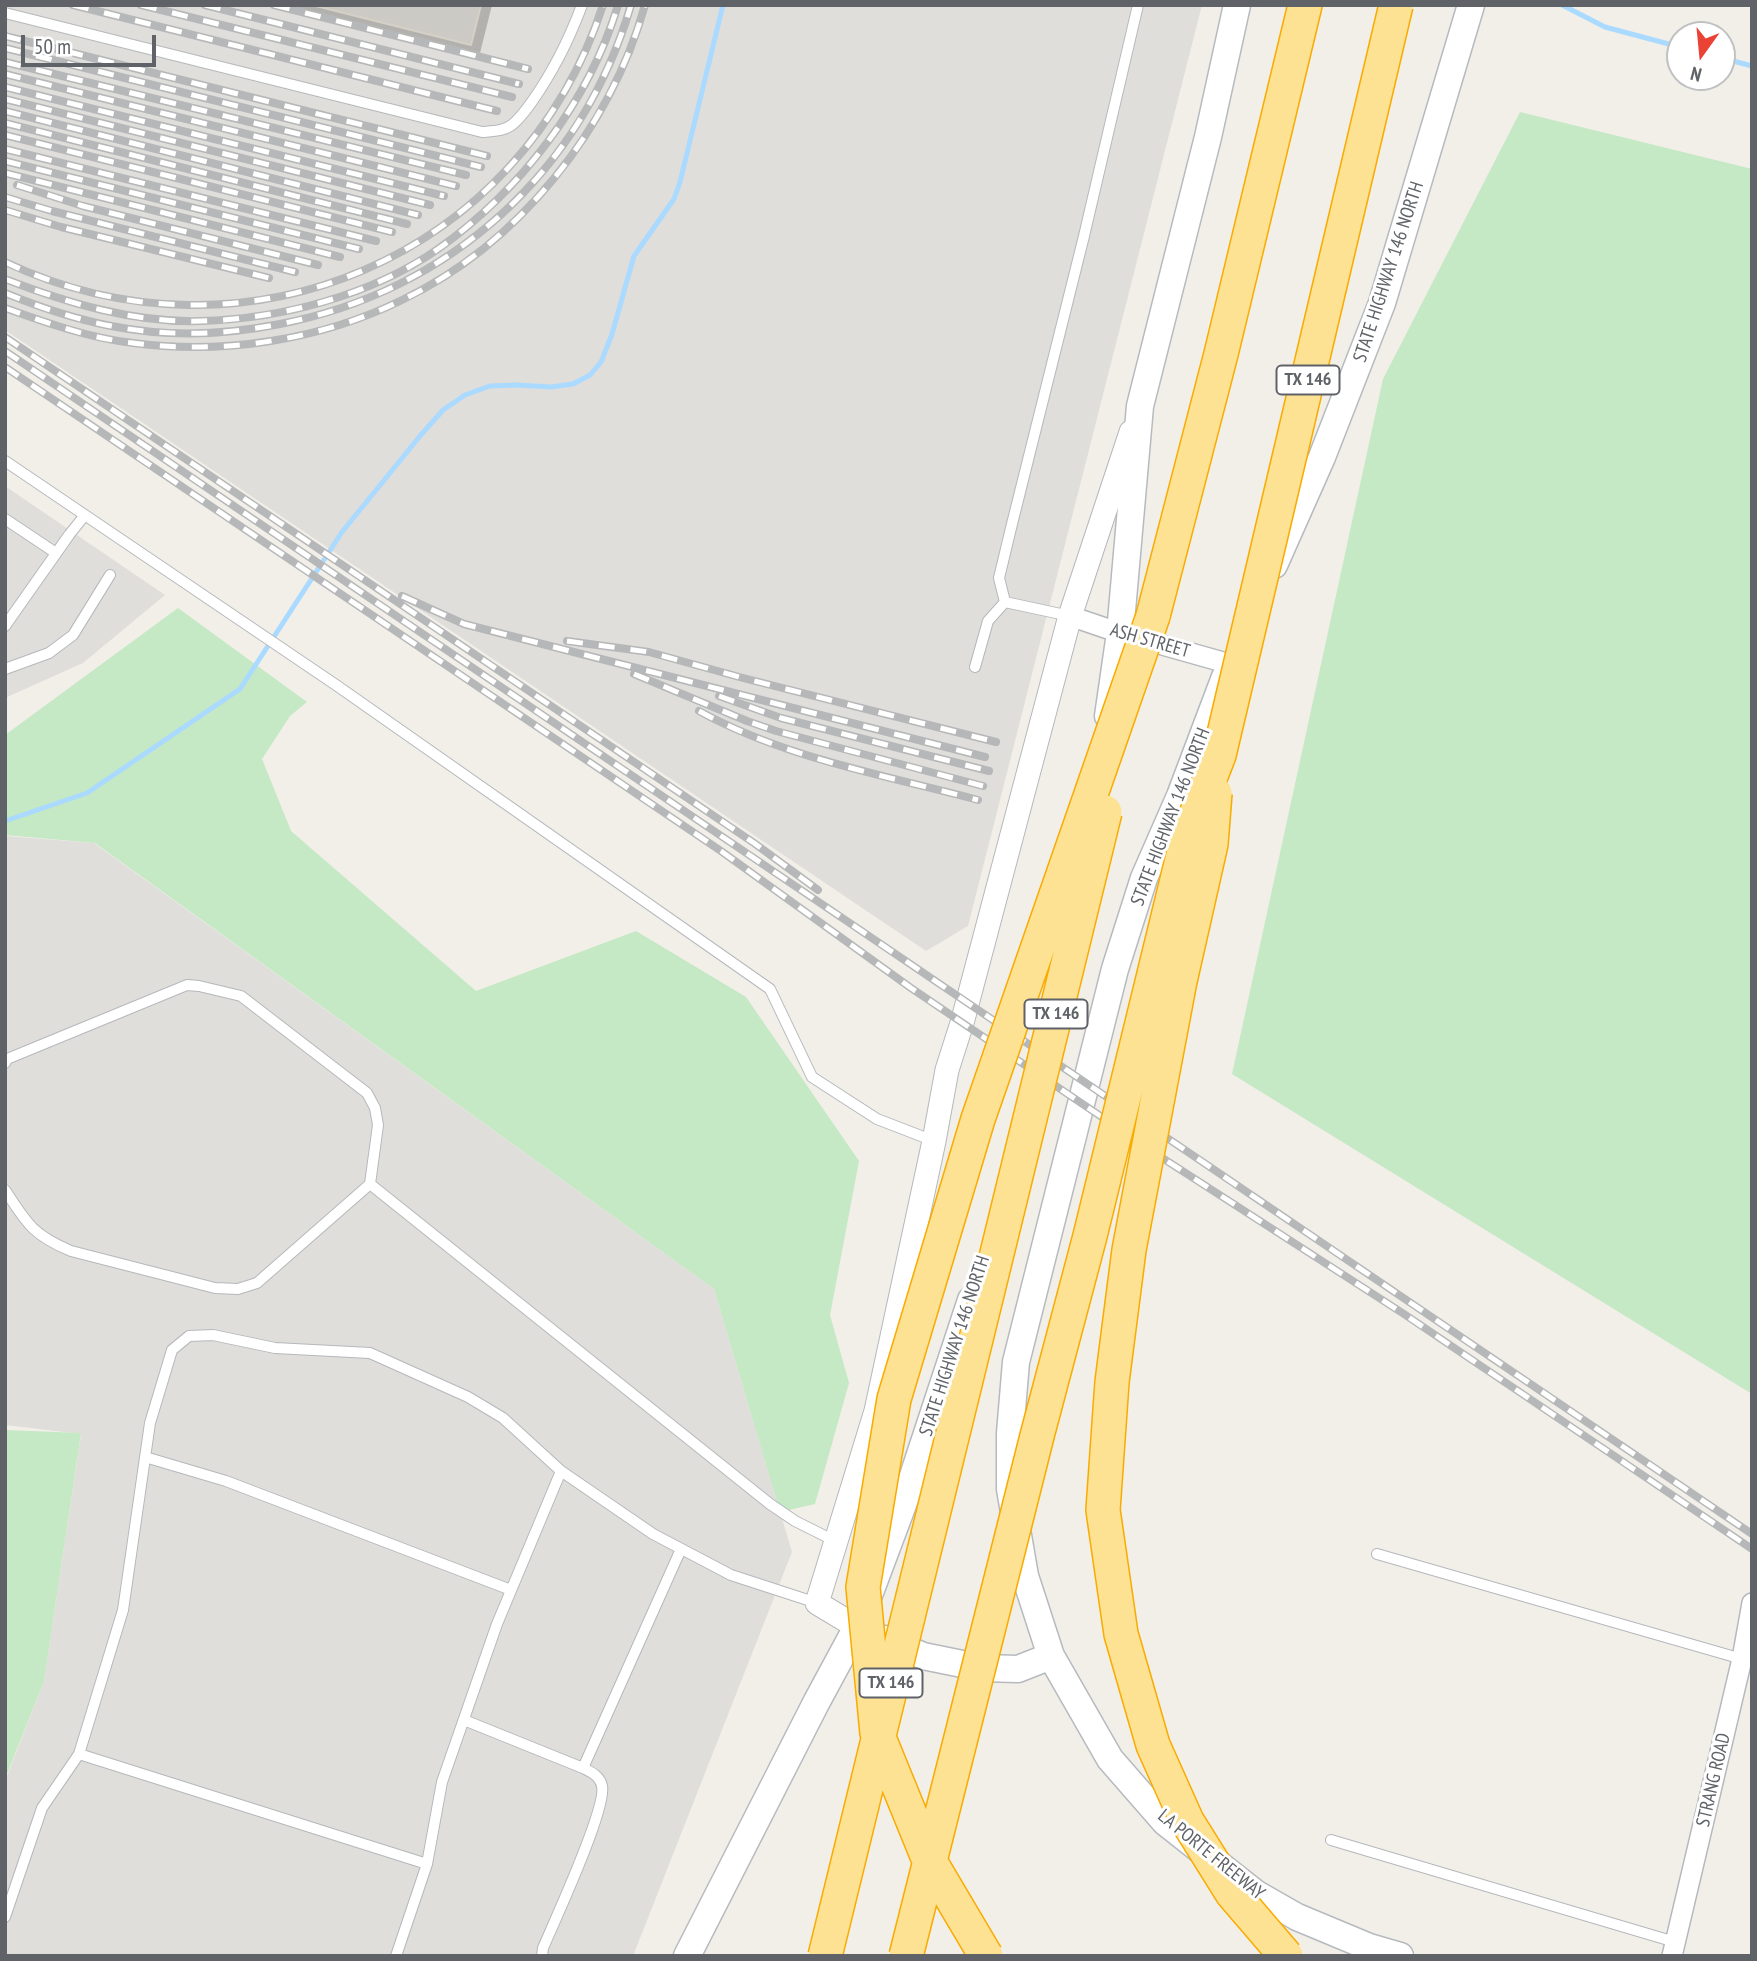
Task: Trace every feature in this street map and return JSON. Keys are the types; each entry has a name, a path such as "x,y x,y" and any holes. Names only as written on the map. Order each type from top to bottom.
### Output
{"highway":[{"name":"TX 146","path":"825,1956 1153,616 1212,392 1305,5"},
{"name":"TX 146","path":"906,1956 1090,1236 1184,848 1219,755 1396,5"},
{"path":"986,1956 929,1858 877,1733 863,1587 894,1399 978,1119 1153,616"},
{"path":"1219,755 1211,844 1180,981 1129,1250 1112,1382 1103,1510 1121,1634 1153,1745 1187,1821 1232,1893 1286,1956"}],"main road":[{"name":"STATE HIGHWAY 146 NORTH","path":"687,1956 857,1627 907,1494 992,1233 1075,935 1120,633 1140,406 1208,137 1237,5"},
{"name":"STATE HIGHWAY 146 NORTH","path":"1051,1656 1025,1576 1010,1489 1010,1433 1016,1362 1115,969 1144,878 1180,796 1230,664 1322,457 1382,303 1469,10"},
{"path":"857,1627 923,1656 982,1668 1018,1670 1051,1656"},
{"name":"LA PORTE FREEWAY","path":"1051,1656 1111,1759 1165,1822 1255,1893 1297,1917 1368,1947 1400,1956"}],"street":[{"name":"STATE HIGHWAY 146 NORTH","path":"817,1603 876,1411 947,1070 962,1023 1070,616 1140,406"},
{"name":"ASH STREET","path":"1070,616 1230,664"},
{"path":"817,1603 857,1627"},
{"name":"STRANG ROAD","path":"1673,1949 1747,1662 1752,1603"}],"lane":[{"path":"5,13 482,132 499,131 512,125 523,114 563,50 582,5"},
{"path":"1005,601 999,578 1010,528 1087,223 1138,5"},
{"path":"5,461 336,685 770,989 812,1077 877,1119 934,1141"},
{"path":"5,626 85,515"},
{"path":"5,519 56,553"},
{"path":"5,669 49,653 73,635 110,575"},
{"path":"1005,601 1070,616"},
{"path":"975,667 988,621 1005,601"},
{"path":"5,1190 26,1224 49,1242 71,1251 215,1288 238,1289 257,1283 370,1184 379,1125 375,1108 367,1093 241,996 210,988 187,985 6,1060"},
{"path":"370,1184 770,1504 795,1521 836,1542"},
{"path":"5,1917 42,1808 79,1754 123,1610 150,1423 172,1350 189,1336 213,1335 275,1348 370,1353 468,1397 503,1418 561,1471 653,1534 731,1575 817,1603"},
{"path":"145,1457 226,1481 511,1590"},
{"path":"396,1956 427,1864 442,1782 497,1624 561,1471"},
{"path":"583,1768 681,1549"},
{"path":"1377,1554 1747,1662"},
{"path":"464,1720 596,1774 603,1789 596,1821 542,1956"},
{"path":"79,1754 427,1864"},
{"path":"1331,1840 1673,1949"}],"shaded area":[{"path":"5,5 1202,5 968,926 926,951 5,330"},
{"path":"5,486 165,595 83,663 5,698"},
{"path":"5,836 94,843 714,1289 792,1552 633,1956 5,1956 5,1781 44,1681 81,1434 5,1425"}],"green space":[{"path":"1520,112 1752,169 1752,1394 1232,1074 1383,379"},
{"path":"178,608 307,702 290,716 262,759 291,831 476,991 636,931 746,997 859,1161 830,1315 849,1383 815,1504 780,1512 714,1289 95,843 5,835 5,735"},
{"path":"5,1430 81,1433 44,1681 5,1779"}],"building":[{"path":"312,5 481,5 471,45"}],"waterway":[{"path":"5,821 87,793 240,689 342,532 443,410 465,395 490,386 551,387 573,384 590,375 601,362 612,334 634,256 674,199 723,5"},
{"path":"1562,5 1605,27 1666,43"},
{"path":"1736,62 1752,66"}],"railway":[{"path":"73,5 497,111"},
{"path":"141,5 512,97"},
{"path":"205,5 519,84"},
{"path":"274,5 528,69"},
{"path":"5,262 96,294 188,305 278,297 363,270 441,227 509,167 564,93 603,5"},
{"path":"5,279 101,310 176,321 231,319 294,309 325,302 384,279 438,249 468,226 523,172 570,110 589,76 618,5"},
{"path":"5,293 57,312 111,326 153,332 196,333 280,324 342,308 400,284 453,253 501,215 543,171 579,121 609,65 631,5"},
{"path":"5,308 100,338 202,347 271,341 305,334 371,314 402,300 445,276 484,248 521,215 554,178 584,138 609,96 645,5"},
{"path":"5,36 487,156"},
{"path":"5,48 481,167"},
{"path":"5,62 466,175"},
{"path":"5,74 456,186"},
{"path":"5,87 444,196"},
{"path":"5,99 430,205"},
{"path":"5,111 418,215"},
{"path":"5,123 407,224"},
{"path":"5,135 392,232"},
{"path":"5,149 376,241"},
{"path":"5,161 359,249"},
{"path":"5,173 340,257"},
{"path":"17,185 83,206 318,265"},
{"path":"5,197 295,272"},
{"path":"5,210 61,227 269,278"},
{"path":"5,337 754,843 818,890"},
{"path":"5,351 1752,1534"},
{"path":"5,367 721,851 976,1032 1167,1161 1404,1314 1752,1549"},
{"path":"402,596 464,624 985,757"},
{"path":"567,641 649,652 996,742"},
{"path":"634,674 776,731 983,786"},
{"path":"719,696 781,718 989,771"},
{"path":"699,711 732,727 800,753 978,800"}]}
